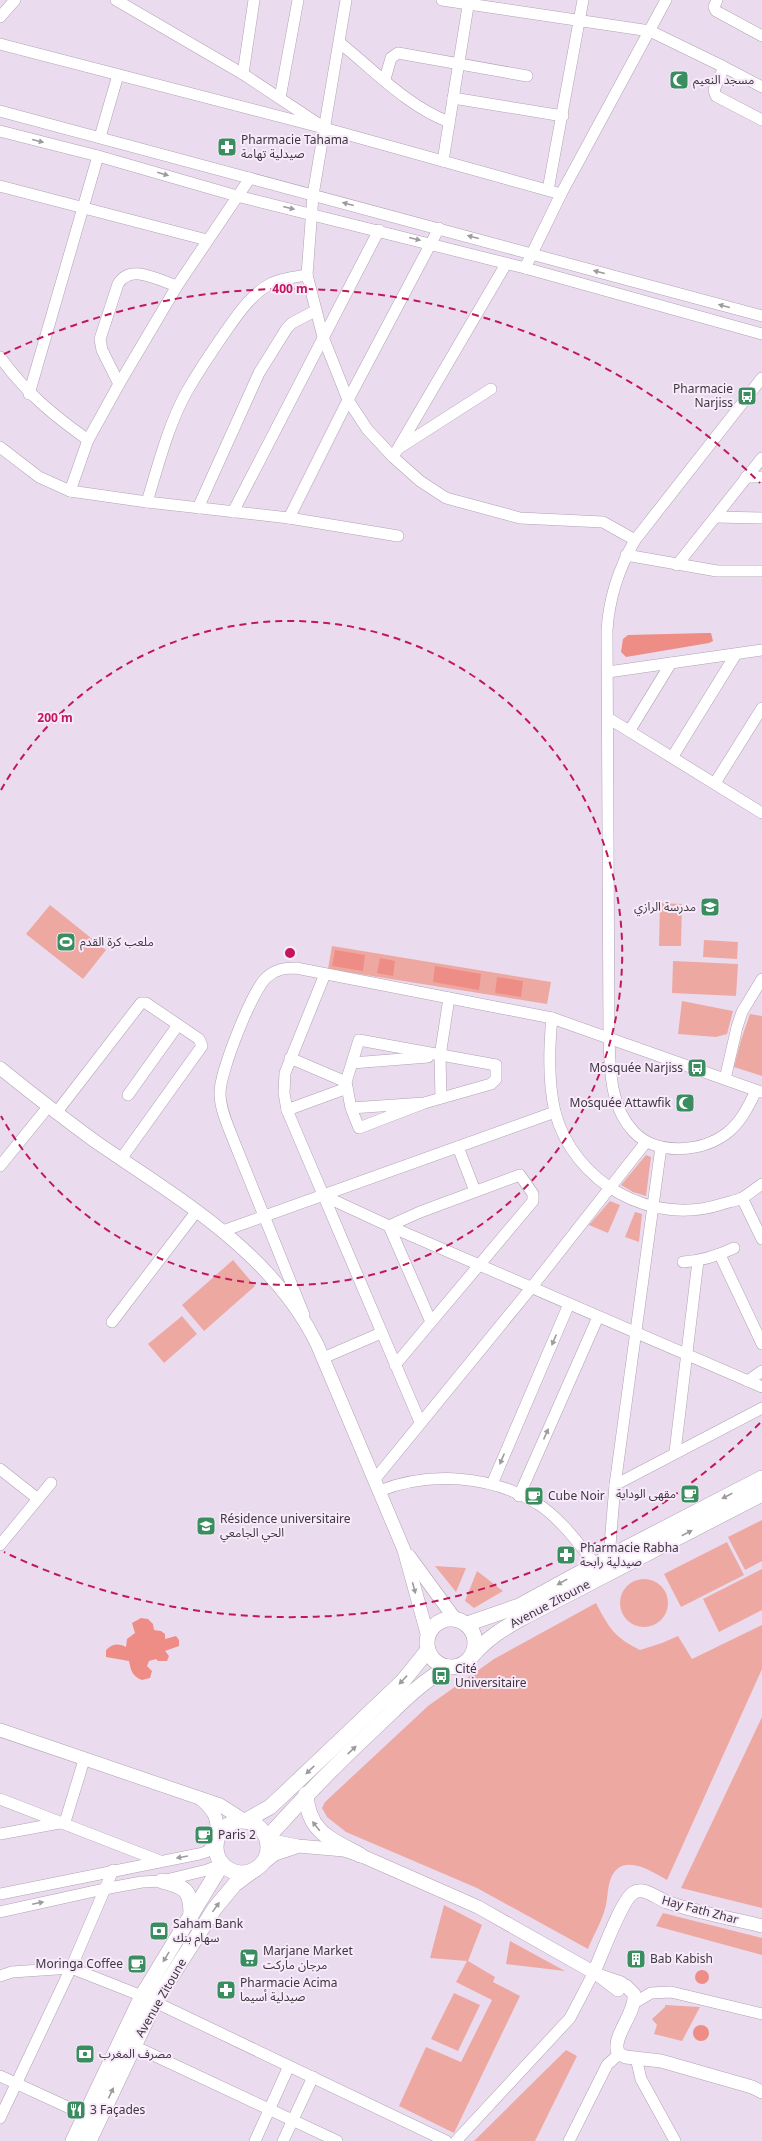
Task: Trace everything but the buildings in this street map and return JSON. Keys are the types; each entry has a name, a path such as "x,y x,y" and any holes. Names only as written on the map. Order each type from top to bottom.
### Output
{"main road":[{"name":"Avenue Zitoune","path":"461,1622 519,1606 595,1564 762,1478"},
{"name":"Avenue Zitoune","path":"472,1656 483,1643 497,1632 762,1494"},
{"path":"245,1821 258,1826 267,1839 267,1853 258,1867 241,1873 234,1872 222,1864 217,1854 217,1840 228,1825 245,1821 270,1807 403,1681 428,1643 435,1625 441,1621 461,1622 474,1636 475,1643 472,1656 462,1665 448,1667 435,1674 413,1692 306,1794 267,1839"},
{"path":"428,1643 435,1662 448,1667"},
{"path":"306,1794 308,1811 314,1824 328,1838 360,1855"},
{"name":"Avenue Zitoune","path":"73,2141 85,2115 149,1999 191,1916 222,1864"},
{"name":"Avenue Zitoune","path":"89,2141 134,2046 149,1999 215,1908 235,1884 258,1867"},
{"path":"162,1880 177,1884 186,1891 191,1901 191,1916"}],"street":[{"path":"0,16 15,0"},
{"path":"116,0 243,74 324,128"},
{"path":"243,74 254,0"},
{"path":"280,98 298,0"},
{"path":"346,0 340,43 313,195 308,275 315,311 323,337 348,400 367,429 395,454 420,481 446,498 520,518 603,522 635,540"},
{"path":"442,0 469,2 580,22 650,31 762,87"},
{"path":"548,190 563,116 583,0"},
{"path":"525,268 561,194 666,0"},
{"path":"717,0 714,7 716,11 762,36"},
{"path":"443,161 469,2"},
{"path":"340,43 385,79 411,103 430,114 449,122"},
{"path":"0,44 324,128 561,194"},
{"path":"385,79 391,58 398,53 527,76"},
{"path":"724,67 714,90 716,96 762,120"},
{"path":"100,137 118,75"},
{"path":"453,98 563,116"},
{"path":"0,111 762,316"},
{"path":"0,131 98,156 238,196 431,243 525,268 762,334"},
{"path":"29,394 98,156"},
{"path":"70,491 88,440 119,384 177,286 250,178"},
{"path":"0,186 207,240"},
{"path":"289,518 348,400 439,228"},
{"path":"233,512 379,230"},
{"path":"395,454 506,264"},
{"path":"119,384 102,350 100,339 118,284 122,278 128,274 135,273 177,286"},
{"path":"147,502 186,394 205,362 238,313 254,296 271,284 282,279 308,275"},
{"path":"198,508 259,373 287,328 292,323 315,311"},
{"path":"0,357 29,394 88,440"},
{"path":"428,1643 404,1550 310,1328 223,1112 220,1094 222,1077 255,992 266,977 284,968 296,968 552,1018 608,1038 725,1079 759,1092 746,1111 726,1133 700,1146 675,1149 661,1147 646,1142 634,1132 615,1099 612,1086 608,1038 608,612 626,556 635,540 761,381"},
{"path":"395,454 491,389"},
{"path":"0,447 39,477 70,491 147,502 289,518 398,536"},
{"path":"677,565 762,458"},
{"path":"746,477 762,477"},
{"path":"715,517 762,518"},
{"path":"626,556 717,570 762,571"},
{"path":"608,672 762,650"},
{"path":"672,756 736,654"},
{"path":"630,730 671,663"},
{"path":"715,783 762,708"},
{"path":"608,718 715,783 760,808"},
{"path":"325,974 290,1058 284,1084 287,1110 322,1196 420,1422"},
{"path":"725,1079 736,1027 742,1012 762,979"},
{"path":"441,1098 440,1056 449,998"},
{"path":"0,1166 52,1110 141,1003 146,1003 199,1039 202,1046 121,1159"},
{"path":"552,1018 550,1038 550,1074 555,1112 567,1142 575,1155 585,1168 610,1188 630,1200 653,1207 695,1210 742,1198 762,1184"},
{"path":"128,1095 178,1025"},
{"path":"359,1040 440,1056 494,1063 497,1067 496,1079 491,1084 424,1103 359,1128 351,1108 346,1085 359,1040"},
{"path":"352,1063 440,1056"},
{"path":"290,1058 346,1085"},
{"path":"0,1068 52,1110 223,1231 260,1265 289,1296 310,1328"},
{"path":"287,1110 346,1085"},
{"path":"351,1108 424,1103"},
{"path":"223,1231 555,1112"},
{"path":"377,1485 420,1422 531,1288 646,1142"},
{"path":"458,1147 475,1191"},
{"path":"609,1557 615,1485 661,1147"},
{"path":"389,1226 475,1191 520,1175 530,1188 534,1198 395,1365"},
{"path":"322,1196 762,1387"},
{"path":"742,1198 762,1239"},
{"path":"112,1322 196,1212"},
{"path":"389,1226 431,1322"},
{"path":"683,1262 698,1261 720,1255 734,1248"},
{"path":"720,1255 762,1344"},
{"path":"675,1452 698,1261"},
{"path":"492,1484 569,1304"},
{"path":"519,1496 598,1317"},
{"path":"323,1358 381,1333"},
{"path":"748,1381 762,1371"},
{"path":"615,1485 675,1452 762,1408"},
{"path":"0,1469 38,1499"},
{"path":"377,1485 429,1479 469,1480 492,1484 538,1504 558,1520 595,1564"},
{"path":"0,1545 51,1483"},
{"path":"404,1550 461,1622"},
{"path":"0,1730 84,1760 220,1805 245,1821"},
{"path":"65,1822 84,1760"},
{"path":"0,1799 65,1822 160,1861"},
{"path":"0,1894 206,1852 217,1840 216,1816 212,1808 201,1799"},
{"path":"0,1834 65,1822"},
{"path":"267,1839 298,1846 344,1850 360,1855 478,1907 622,1988 634,2003"},
{"path":"258,1867 275,1854 298,1846"},
{"path":"0,1912 104,1889 162,1880 207,1870 222,1864"},
{"path":"0,2118 71,1968 113,1870"},
{"name":"Hay Fath Zhar","path":"597,1974 625,1903 634,1893 639,1891 645,1891 672,1904 762,1926"},
{"path":"0,1976 12,1972 71,1968 149,1999 446,2141"},
{"path":"456,2141 570,2018 597,1974"},
{"path":"619,2054 616,2043 634,2003 652,1993 671,1992 762,2014"},
{"path":"134,2046 292,2122 338,2141"},
{"path":"619,2054 626,2057 661,2061 752,2087 762,2092"},
{"path":"569,2141 607,2065 619,2054"},
{"path":"636,2058 641,2079 675,2141"},
{"path":"255,2141 289,2066"},
{"path":"0,2076 85,2115"},
{"path":"284,2141 313,2077"}],"shaded area":[{"path":"711,633 713,641 709,643 626,657 621,652 623,639 628,635"},
{"path":"660,903 682,904 681,946 659,946"},
{"name":"ملعب كرة القدم","path":"50,905 106,950 83,979 26,934"},
{"path":"704,940 738,942 737,959 703,957"},
{"path":"332,946 551,982 547,1004 328,969"},
{"path":"335,950 365,955 363,971 332,966"},
{"path":"380,958 395,961 393,976 377,973"},
{"path":"673,961 738,964 736,996 672,993"},
{"path":"435,966 481,974 479,990 433,982"},
{"path":"497,977 523,981 521,997 495,993"},
{"path":"682,1001 733,1011 727,1034 716,1037 678,1034"},
{"path":"750,1014 762,1016 762,1076 734,1067"},
{"path":"646,1155 651,1157 646,1196 633,1192 621,1185"},
{"path":"610,1201 620,1205 608,1233 589,1225"},
{"path":"635,1212 642,1214 639,1242 625,1237"},
{"path":"233,1260 255,1286 204,1331 182,1305"},
{"path":"182,1316 197,1334 164,1363 148,1344"},
{"path":"762,1520 762,1561 745,1570 728,1537"},
{"path":"727,1542 744,1575 681,1607 664,1574"},
{"path":"435,1566 466,1568 456,1592"},
{"path":"762,1569 762,1610 719,1632 703,1599"},
{"path":"477,1571 503,1591 474,1608 465,1601"},
{"path":"639,1579 649,1579 661,1586 668,1598 668,1608 661,1620 649,1627 639,1627 631,1623 624,1616 620,1608 620,1598 624,1590 631,1583"},
{"path":"596,1603 613,1631 624,1641 640,1650 678,1636 692,1659 762,1625 762,1669 667,1880 653,1872 637,1866 622,1866 616,1870 611,1878 603,1914 588,1949 477,1888 346,1832 327,1817 322,1808 325,1802 428,1706 494,1659"},
{"path":"141,1618 148,1619 153,1624 154,1630 161,1631 165,1634 165,1639 176,1636 179,1640 179,1646 165,1651 169,1656 167,1661 158,1661 156,1659 149,1661 147,1666 152,1671 150,1678 142,1680 132,1673 129,1661 106,1657 106,1650 111,1646 120,1645 126,1647 127,1639 135,1633 132,1623"},
{"path":"762,1717 762,1908 681,1888"},
{"path":"444,1905 482,1925 468,1961 495,1977 493,1982 520,1996 454,2133 399,2106 426,2047 461,2062 492,2000 456,1982 467,1961 430,1958"},
{"path":"663,1913 762,1938 762,1955 656,1926"},
{"path":"510,1941 565,1971 506,1964"},
{"path":"702,1970 707,1972 709,1977 707,1982 702,1984 697,1982 695,1977 697,1972"},
{"path":"454,1993 480,2005 458,2051 431,2039"},
{"path":"665,2005 700,2007 682,2041 654,2034 657,2025 652,2019 665,2007"},
{"path":"698,2025 704,2025 709,2030 707,2039 704,2041 698,2041 693,2036 693,2030"},
{"path":"566,2050 577,2056 535,2141 474,2141"}],"place":[{"name":"مسجد النعيم","path":"679,80"},
{"name":"Pharmacie Tahama صيدلية تهامة","path":"227,147"},
{"name":"Pharmacie Narjiss","path":"747,396"},
{"name":"مدرسة الرازي","path":"710,907"},
{"name":"ملعب كرة القدم","path":"66,942"},
{"name":"Mosquée Narjiss","path":"697,1068"},
{"name":"Mosquée Attawfik","path":"685,1103"},
{"name":"مقهى الوداية","path":"690,1494"},
{"name":"Cube Noir","path":"534,1496"},
{"name":"Résidence universitaire الحي الجامعي","path":"206,1526"},
{"name":"Pharmacie Rabha صيدلية رابحة","path":"566,1555"},
{"name":"Cité Universitaire","path":"441,1676"},
{"name":"Paris 2","path":"204,1835"},
{"name":"Saham Bank سهام بنك","path":"159,1931"},
{"name":"Marjane Market مرجان ماركت","path":"249,1958"},
{"name":"Bab Kabish","path":"636,1959"},
{"name":"Moringa Coffee","path":"137,1964"},
{"name":"Pharmacie Acima صيدلية أسيما","path":"226,1990"},
{"name":"مصرف المغرب","path":"85,2054"},
{"name":"3 Façades","path":"76,2110"}]}
